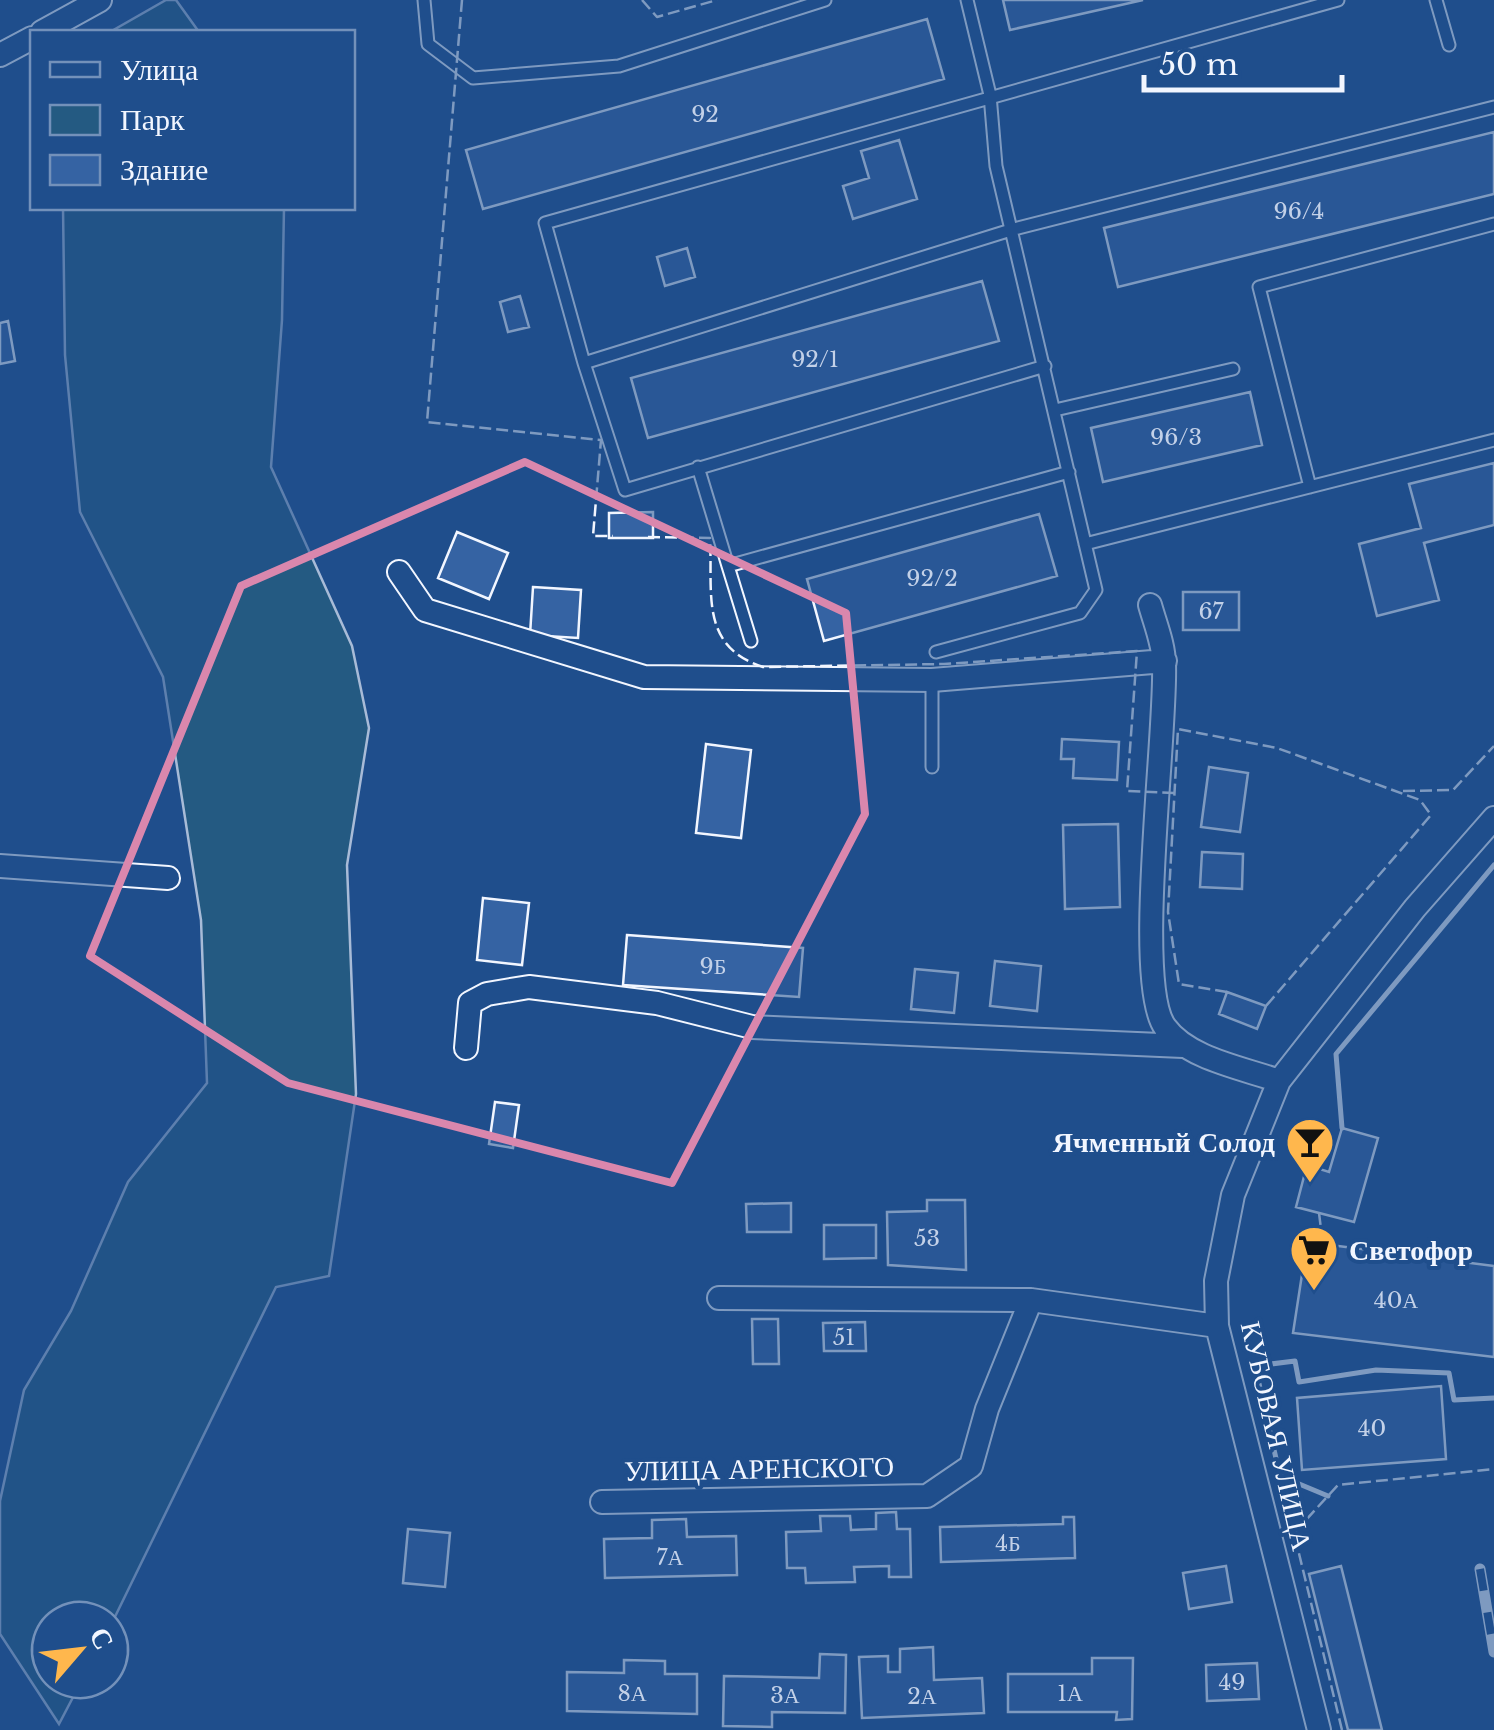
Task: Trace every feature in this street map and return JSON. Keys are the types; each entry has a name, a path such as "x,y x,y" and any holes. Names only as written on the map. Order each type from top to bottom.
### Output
{"street":[{"path":"46,30 100,0"},
{"path":"0,55 30,39"},
{"path":"399,572 424,610 644,677 932,680 1164,661"},
{"path":"1150,605 1164,661 1152,916 1155,994 1162,1024 1183,1046"},
{"name":"КУБОВАЯ УЛИЦА","path":"1310,1728 1217,1326 1216,1281 1233,1195 1279,1081 1415,908 1494,818"},
{"path":"0,866 168,878"},
{"path":"466,1048 470,1002 488,994 529,987 658,1003 752,1027 1183,1046 1279,1081"},
{"path":"718,1298 1031,1300 1217,1326"},
{"name":"УЛИЦА АРЕНСКОГО","path":"602,1502 927,1496 970,1466 1031,1300"}],"lane":[{"path":"424,0 428,44 473,78 619,66 824,0"},
{"path":"936,652 1080,613 1096,590 1014,229 996,166 990,96 967,0"},
{"path":"1045,366 625,490 545,223 1338,0"},
{"path":"1436,0 1448,45"},
{"path":"584,363 1014,229 1494,107"},
{"path":"1310,487 1259,288 1494,224"},
{"path":"1055,410 1233,369"},
{"path":"1085,544 1494,440"},
{"path":"698,468 751,640"},
{"path":"728,566 1069,472"},
{"path":"932,680 932,767"}],"highlighted area":[{"path":"525,462 846,613 865,814 672,1183 288,1083 90,956 241,586"}],"green space":[{"path":"166,0 176,0 198,30 114,30"},
{"path":"63,210 284,210 282,320 271,467 352,646 369,728 347,865 356,1094 329,1276 276,1287 123,1600 30,1600 30,1680 0,1634 0,1501 24,1390 71,1311 128,1182 207,1083 201,920 163,677 80,512 65,355"},
{"path":"43,1700 72,1700 59,1724"}],"building":[{"path":"1003,0 1143,0 1010,30"},
{"path":"927,19 944,79 483,209 466,150"},
{"path":"1494,132 1494,194 1118,287 1104,228"},
{"path":"899,140 917,199 853,219 843,186 869,178 861,151"},
{"path":"687,248 695,277 665,286 657,257"},
{"path":"982,281 999,341 648,438 631,378"},
{"path":"520,296 529,327 508,332 500,302"},
{"path":"8,321 15,361 0,364 0,323"},
{"path":"1250,392 1262,445 1103,482 1091,428"},
{"path":"1494,463 1494,525 1424,543 1439,600 1377,616 1359,544 1421,528 1409,484"},
{"path":"653,512 653,538 609,538 609,513"},
{"path":"1039,514 1057,576 824,641 807,579"},
{"path":"457,532 508,553 489,599 438,578"},
{"path":"533,587 581,590 578,638 530,635"},
{"path":"1183,592 1239,592 1239,630 1183,630"},
{"path":"1062,739 1119,742 1117,780 1073,778 1074,759 1061,759"},
{"path":"706,744 751,750 741,838 696,833"},
{"path":"1209,767 1248,773 1240,832 1201,827"},
{"path":"1118,824 1120,907 1065,909 1063,825"},
{"path":"1202,852 1243,854 1242,889 1200,887"},
{"path":"483,898 529,903 522,965 477,960"},
{"path":"627,935 803,948 799,997 623,985"},
{"path":"995,961 1041,966 1037,1011 990,1006"},
{"path":"915,969 958,973 954,1013 911,1009"},
{"path":"1227,992 1266,1006 1257,1029 1219,1014"},
{"path":"495,1102 519,1105 513,1148 489,1144"},
{"path":"1342,1128 1378,1138 1354,1222 1296,1207 1307,1165 1329,1172"},
{"path":"927,1200 965,1200 966,1270 888,1265 887,1212 927,1211"},
{"path":"791,1203 791,1232 747,1232 746,1204"},
{"path":"824,1225 876,1225 876,1258 824,1259"},
{"path":"1307,1242 1494,1266 1494,1357 1293,1333"},
{"path":"752,1319 778,1319 779,1364 753,1364"},
{"path":"865,1322 866,1351 824,1351 823,1323"},
{"path":"1441,1386 1446,1459 1302,1470 1297,1398"},
{"path":"896,1512 897,1529 910,1529 911,1577 889,1577 889,1566 854,1567 855,1582 806,1583 805,1568 787,1568 786,1532 821,1531 820,1516 850,1516 851,1530 876,1529 876,1513"},
{"path":"1063,1517 1074,1517 1075,1558 941,1562 940,1527 1063,1524"},
{"path":"686,1519 687,1537 736,1536 737,1575 605,1578 604,1539 652,1538 652,1520"},
{"path":"408,1529 450,1533 445,1587 403,1583"},
{"path":"1226,1566 1232,1602 1189,1609 1183,1573"},
{"path":"1341,1566 1382,1730 1348,1730 1309,1574"},
{"path":"933,1647 934,1680 982,1678 984,1713 862,1718 859,1657 888,1656 888,1672 900,1672 900,1649"},
{"path":"820,1654 846,1655 845,1713 772,1712 772,1727 723,1726 724,1676 819,1678"},
{"path":"1092,1658 1133,1658 1132,1719 1116,1720 1117,1712 1008,1712 1008,1674 1092,1674"},
{"path":"624,1660 665,1661 665,1674 697,1674 697,1714 567,1711 567,1672 624,1673"},
{"path":"1257,1663 1259,1699 1207,1701 1206,1665"}],"railway":[{"path":"1480,1569 1494,1652"}],"fence":[{"path":"462,0 427,422 601,440 593,536 613,536"},
{"path":"642,0 657,17 717,0"},
{"path":"648,537 710,538 711,597 719,631 742,658 763,667 944,664 1137,651 1127,791 1174,793"},
{"path":"1227,992 1179,984 1168,912 1178,729 1277,748 1420,800 1431,815 1266,1006"},
{"path":"1403,791 1453,790 1494,746"},
{"path":"1319,1213 1323,1245"},
{"path":"1342,1730 1294,1533 1338,1485 1494,1469"}],"wall":[{"path":"1342,1128 1336,1054 1494,865"},
{"path":"1328,1496 1280,1476 1255,1366 1295,1361 1299,1382 1376,1370 1449,1373 1454,1400 1494,1398"}],"place":[{"name":"Ячменный Солод","path":"1310,1184"},
{"name":"Светофор","path":"1314,1292"}]}
